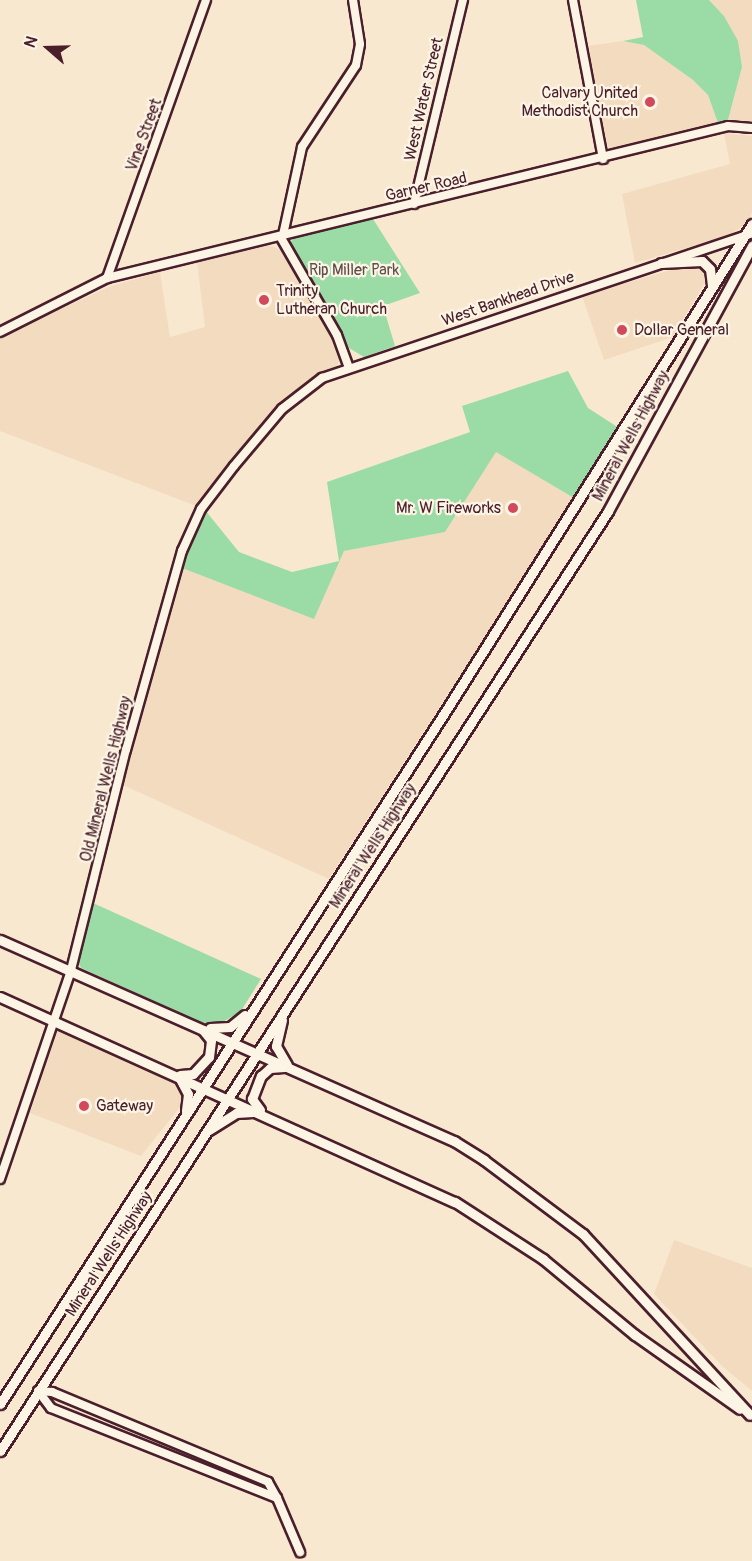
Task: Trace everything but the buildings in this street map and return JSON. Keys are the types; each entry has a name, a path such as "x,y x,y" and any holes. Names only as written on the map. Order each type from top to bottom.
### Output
{"main road":[{"name":"Mineral Wells Highway","path":"0,1404 748,234 752,224"},
{"name":"Mineral Wells Highway","path":"0,1451 608,511 752,246"},
{"path":"661,263 702,261 712,274 712,288"},
{"path":"0,940 454,1141 536,1196 615,1264 751,1416"},
{"path":"0,997 408,1179 486,1220 571,1281 683,1371 751,1416"},
{"path":"201,1028 231,1027 256,1003"},
{"path":"288,1004 276,1046 289,1067"},
{"path":"178,1075 193,1074 209,1057 211,1040 201,1028"},
{"path":"261,1113 252,1099 261,1076 270,1068 289,1067"},
{"path":"178,1075 188,1094 185,1115"},
{"path":"203,1134 236,1113 261,1113"}],"street":[{"name":"Vine Street","path":"107,278 206,0"},
{"path":"349,368 337,335 282,235 302,147 356,65 360,44 353,0"},
{"name":"West Water Street","path":"414,204 463,0"},
{"path":"573,0 603,159"},
{"name":"Garner Road","path":"0,332 107,278 603,159 728,126 752,128"},
{"name":"West Bankhead Drive","path":"282,409 310,385 349,368 748,234"},
{"name":"Old Mineral Wells Highway","path":"0,1179 56,1021 71,970 126,750 182,551 201,509 282,409"},
{"path":"38,1391 52,1392 250,1472 268,1482 300,1552"},
{"path":"38,1391 51,1408 277,1498"},
{"path":"120,1436 123,1422"}],"shaded area":[{"path":"709,0 752,0 752,123 728,120 742,67 724,16"},
{"path":"623,41 644,45 693,80 708,95 718,123 613,149 608,147 587,46"},
{"path":"724,133 752,136 752,213 744,225 730,235 635,263 622,194 730,164"},
{"path":"269,245 281,250 337,345 339,360 337,367 307,381 264,419 199,507 0,431 0,337 111,286 160,272 170,337 205,327 197,262"},
{"path":"691,264 706,269 708,277 673,337 604,360 582,296"},
{"path":"496,451 574,498 329,879 123,785 182,568 314,618 344,551 445,532"},
{"path":"68,1029 177,1083 182,1094 180,1107 141,1156 30,1113 58,1030"},
{"path":"674,1240 752,1268 752,1391 722,1366 654,1294"}],"green space":[{"path":"636,0 709,0 724,16 738,41 742,67 728,120 718,123 708,95 693,80 644,45 623,41 643,37"},
{"name":"Rip Miller Park","path":"373,219 420,293 383,306 395,346 364,357 349,348 290,244 293,238"},
{"path":"568,371 588,408 619,428 574,498 496,452 445,532 344,551 314,619 182,568 205,510 239,552 292,572 339,561 327,482 470,432 462,406"},
{"path":"93,903 261,979 241,1011 218,1025 201,1022 81,968 77,960"}],"place":[{"name":"Calvary United Methodist Church","path":"650,102"},
{"name":"Trinity Lutheran Church","path":"264,300"},
{"name":"Dollar General","path":"622,330"},
{"name":"Mr. W Fireworks","path":"513,508"},
{"name":"Gateway","path":"84,1106"}]}
